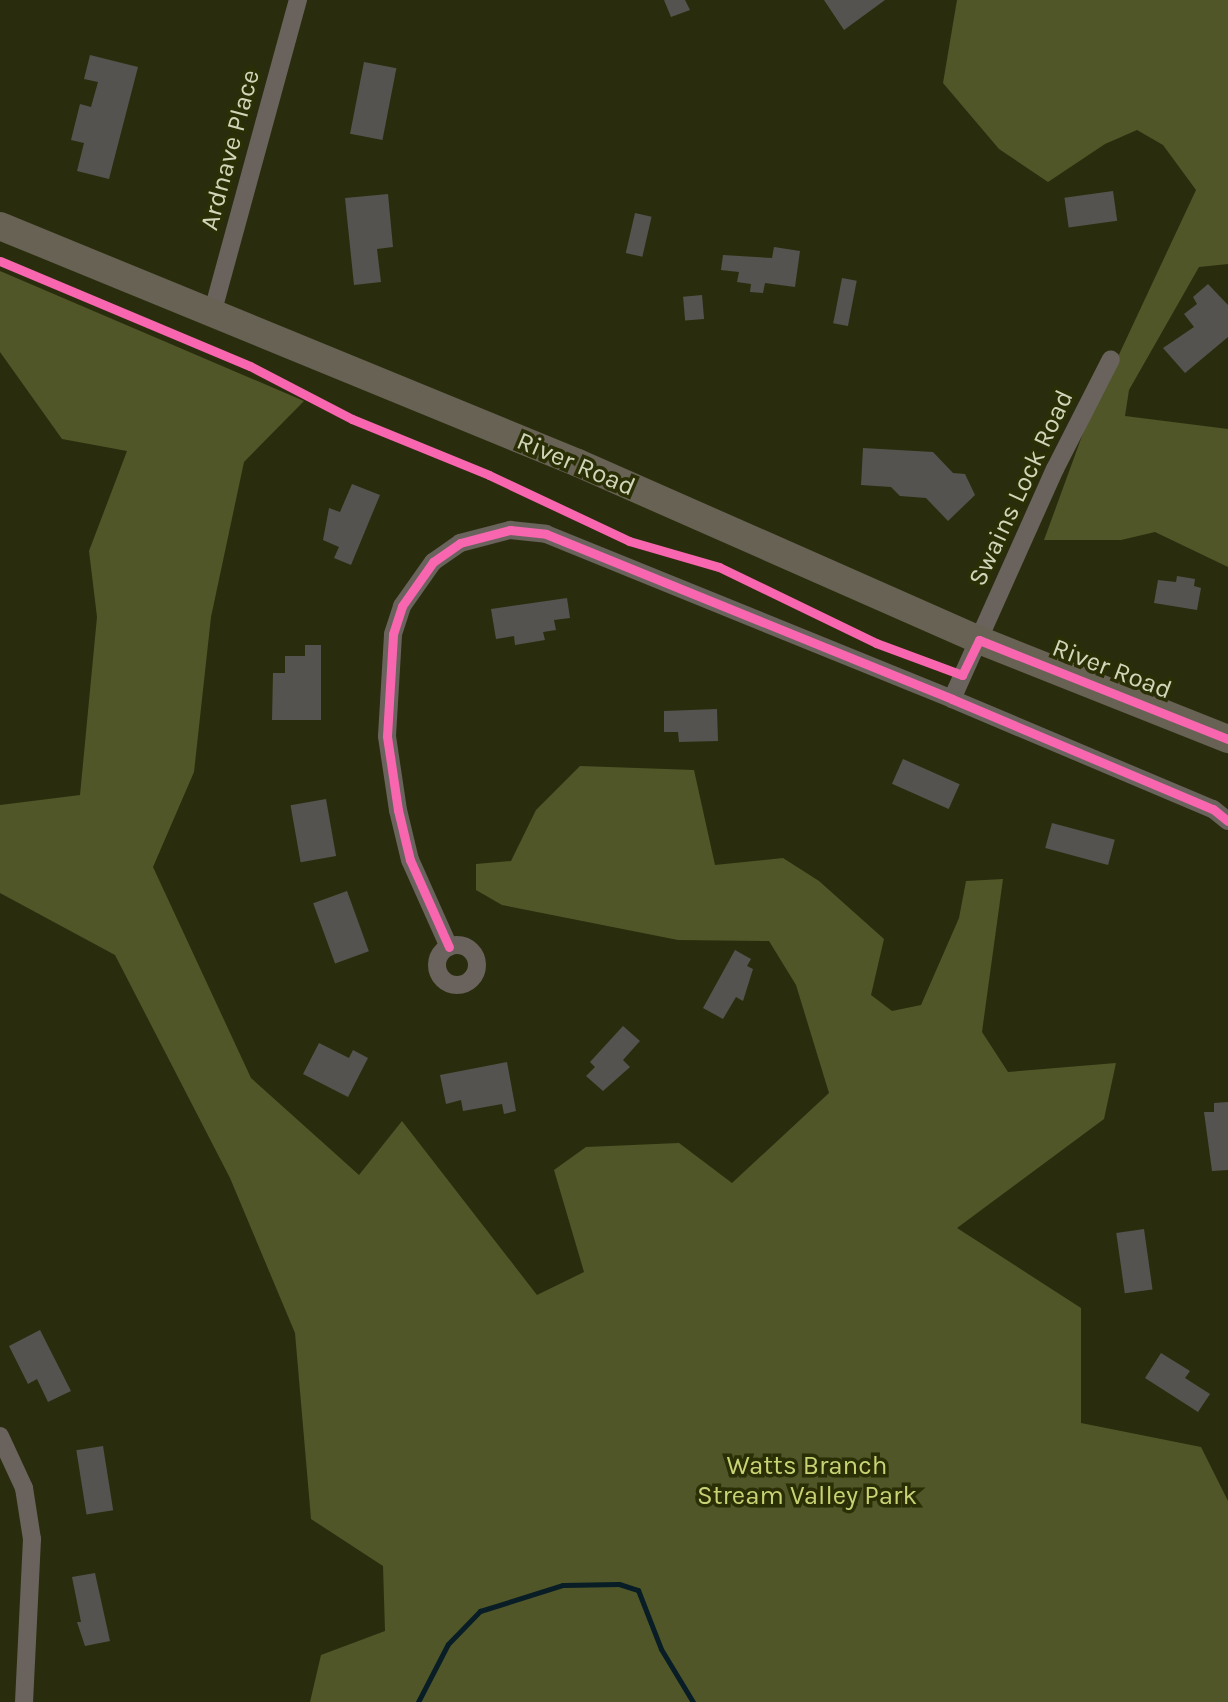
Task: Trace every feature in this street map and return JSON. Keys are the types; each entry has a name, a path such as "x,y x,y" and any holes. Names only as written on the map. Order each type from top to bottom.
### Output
{"main road":[{"name":"River Road","path":"0,226 578,463 979,640 1228,739"}],"street":[{"name":"Ardnave Place","path":"212,314 298,0"},
{"name":"Swains Lock Road","path":"952,699 1055,469 1111,359"},
{"path":"449,947 410,860 398,810 387,736 388,681 402,606 433,562 460,543 510,530 546,534 952,699 1213,809 1228,821"},
{"path":"0,1436 24,1488 32,1539 24,1702"}],"green space":[{"path":"957,0 1228,0 1228,264 1199,267 1129,390 1125,416 1228,429 1228,567 1155,532 1121,540 1044,540 1086,425 1196,190 1163,145 1137,130 1105,144 1048,182 999,149 943,83"},
{"name":"Watts Branch Stream Valley Park","path":"0,271 304,401 244,462 211,617 194,772 153,867 251,1078 359,1175 402,1121 537,1295 584,1272 554,1170 586,1147 679,1143 732,1183 829,1093 796,985 769,941 678,940 502,905 476,890 476,864 511,861 536,810 580,766 694,770 715,865 783,858 819,881 884,939 871,995 892,1011 921,1005 959,918 966,881 1003,879 982,1032 1008,1072 1116,1063 1104,1119 957,1228 1081,1308 1081,1423 1201,1447 1228,1501 1228,1702 310,1702 321,1655 385,1631 383,1566 311,1519 295,1333 230,1178 115,955 0,893 0,805 80,795 97,617 89,551 127,451 62,439 0,352"}],"building":[{"path":"664,0 685,0 690,10 671,17"},
{"path":"824,0 885,0 844,30"},
{"path":"90,55 138,67 109,179 77,171 84,143 71,140 80,104 91,107 98,82 84,79"},
{"path":"364,62 396,68 382,140 350,134"},
{"path":"1113,191 1117,221 1069,228 1064,198"},
{"path":"388,194 393,247 377,249 381,282 354,285 345,198"},
{"path":"635,213 652,217 642,257 626,253"},
{"path":"774,247 800,251 795,287 765,283 763,293 750,292 751,284 737,282 739,272 721,270 723,255 772,258"},
{"path":"842,278 857,281 848,326 833,323"},
{"path":"1208,284 1228,305 1228,337 1185,373 1163,348 1194,327 1184,314 1197,304 1193,297"},
{"path":"702,295 704,319 685,321 683,297"},
{"path":"863,448 933,452 953,473 965,474 975,495 948,521 926,498 900,496 891,487 861,485"},
{"path":"352,484 380,495 351,565 334,558 339,547 323,540 329,508 340,512"},
{"path":"1177,576 1195,579 1194,586 1201,588 1197,610 1154,603 1158,580 1176,582"},
{"path":"567,598 570,618 554,620 556,630 543,632 545,640 515,645 514,636 496,639 491,609"},
{"path":"305,645 321,645 321,720 272,720 273,673 285,673 285,656 305,656"},
{"path":"717,709 718,741 679,742 678,732 664,732 664,711"},
{"path":"903,759 960,784 949,809 892,784"},
{"path":"326,799 336,856 301,862 291,805"},
{"path":"1052,823 1115,840 1108,865 1045,848"},
{"path":"347,891 369,951 335,963 313,903"},
{"path":"735,950 751,959 747,966 753,969 743,1001 736,997 723,1019 703,1008"},
{"path":"623,1026 640,1041 623,1060 630,1067 603,1091 586,1076 595,1067 590,1062"},
{"path":"319,1043 349,1058 353,1050 368,1058 348,1097 303,1074"},
{"path":"507,1062 516,1111 504,1114 502,1104 463,1111 461,1100 446,1104 440,1075"},
{"path":"1228,1102 1228,1170 1212,1171 1204,1112 1214,1112 1214,1103"},
{"path":"1144,1229 1152,1289 1125,1293 1116,1233"},
{"path":"40,1330 71,1391 48,1402 37,1379 28,1384 9,1346"},
{"path":"1161,1353 1190,1371 1185,1378 1210,1394 1198,1412 1145,1378"},
{"path":"103,1446 113,1510 87,1514 76,1450"},
{"path":"95,1573 110,1641 85,1646 77,1622 81,1622 72,1577"}],"waterway":[{"path":"418,1702 448,1644 480,1611 563,1585 619,1584 638,1590 661,1649 693,1702"}],"cycle path":[{"path":"0,261 250,366 352,419 489,475 629,541 719,567 876,643 962,675 979,640 1228,739"},
{"path":"449,947 410,860 398,810 387,736 393,634 402,606 433,562 460,543 510,530 546,534 952,699 1213,809 1228,821"}]}
